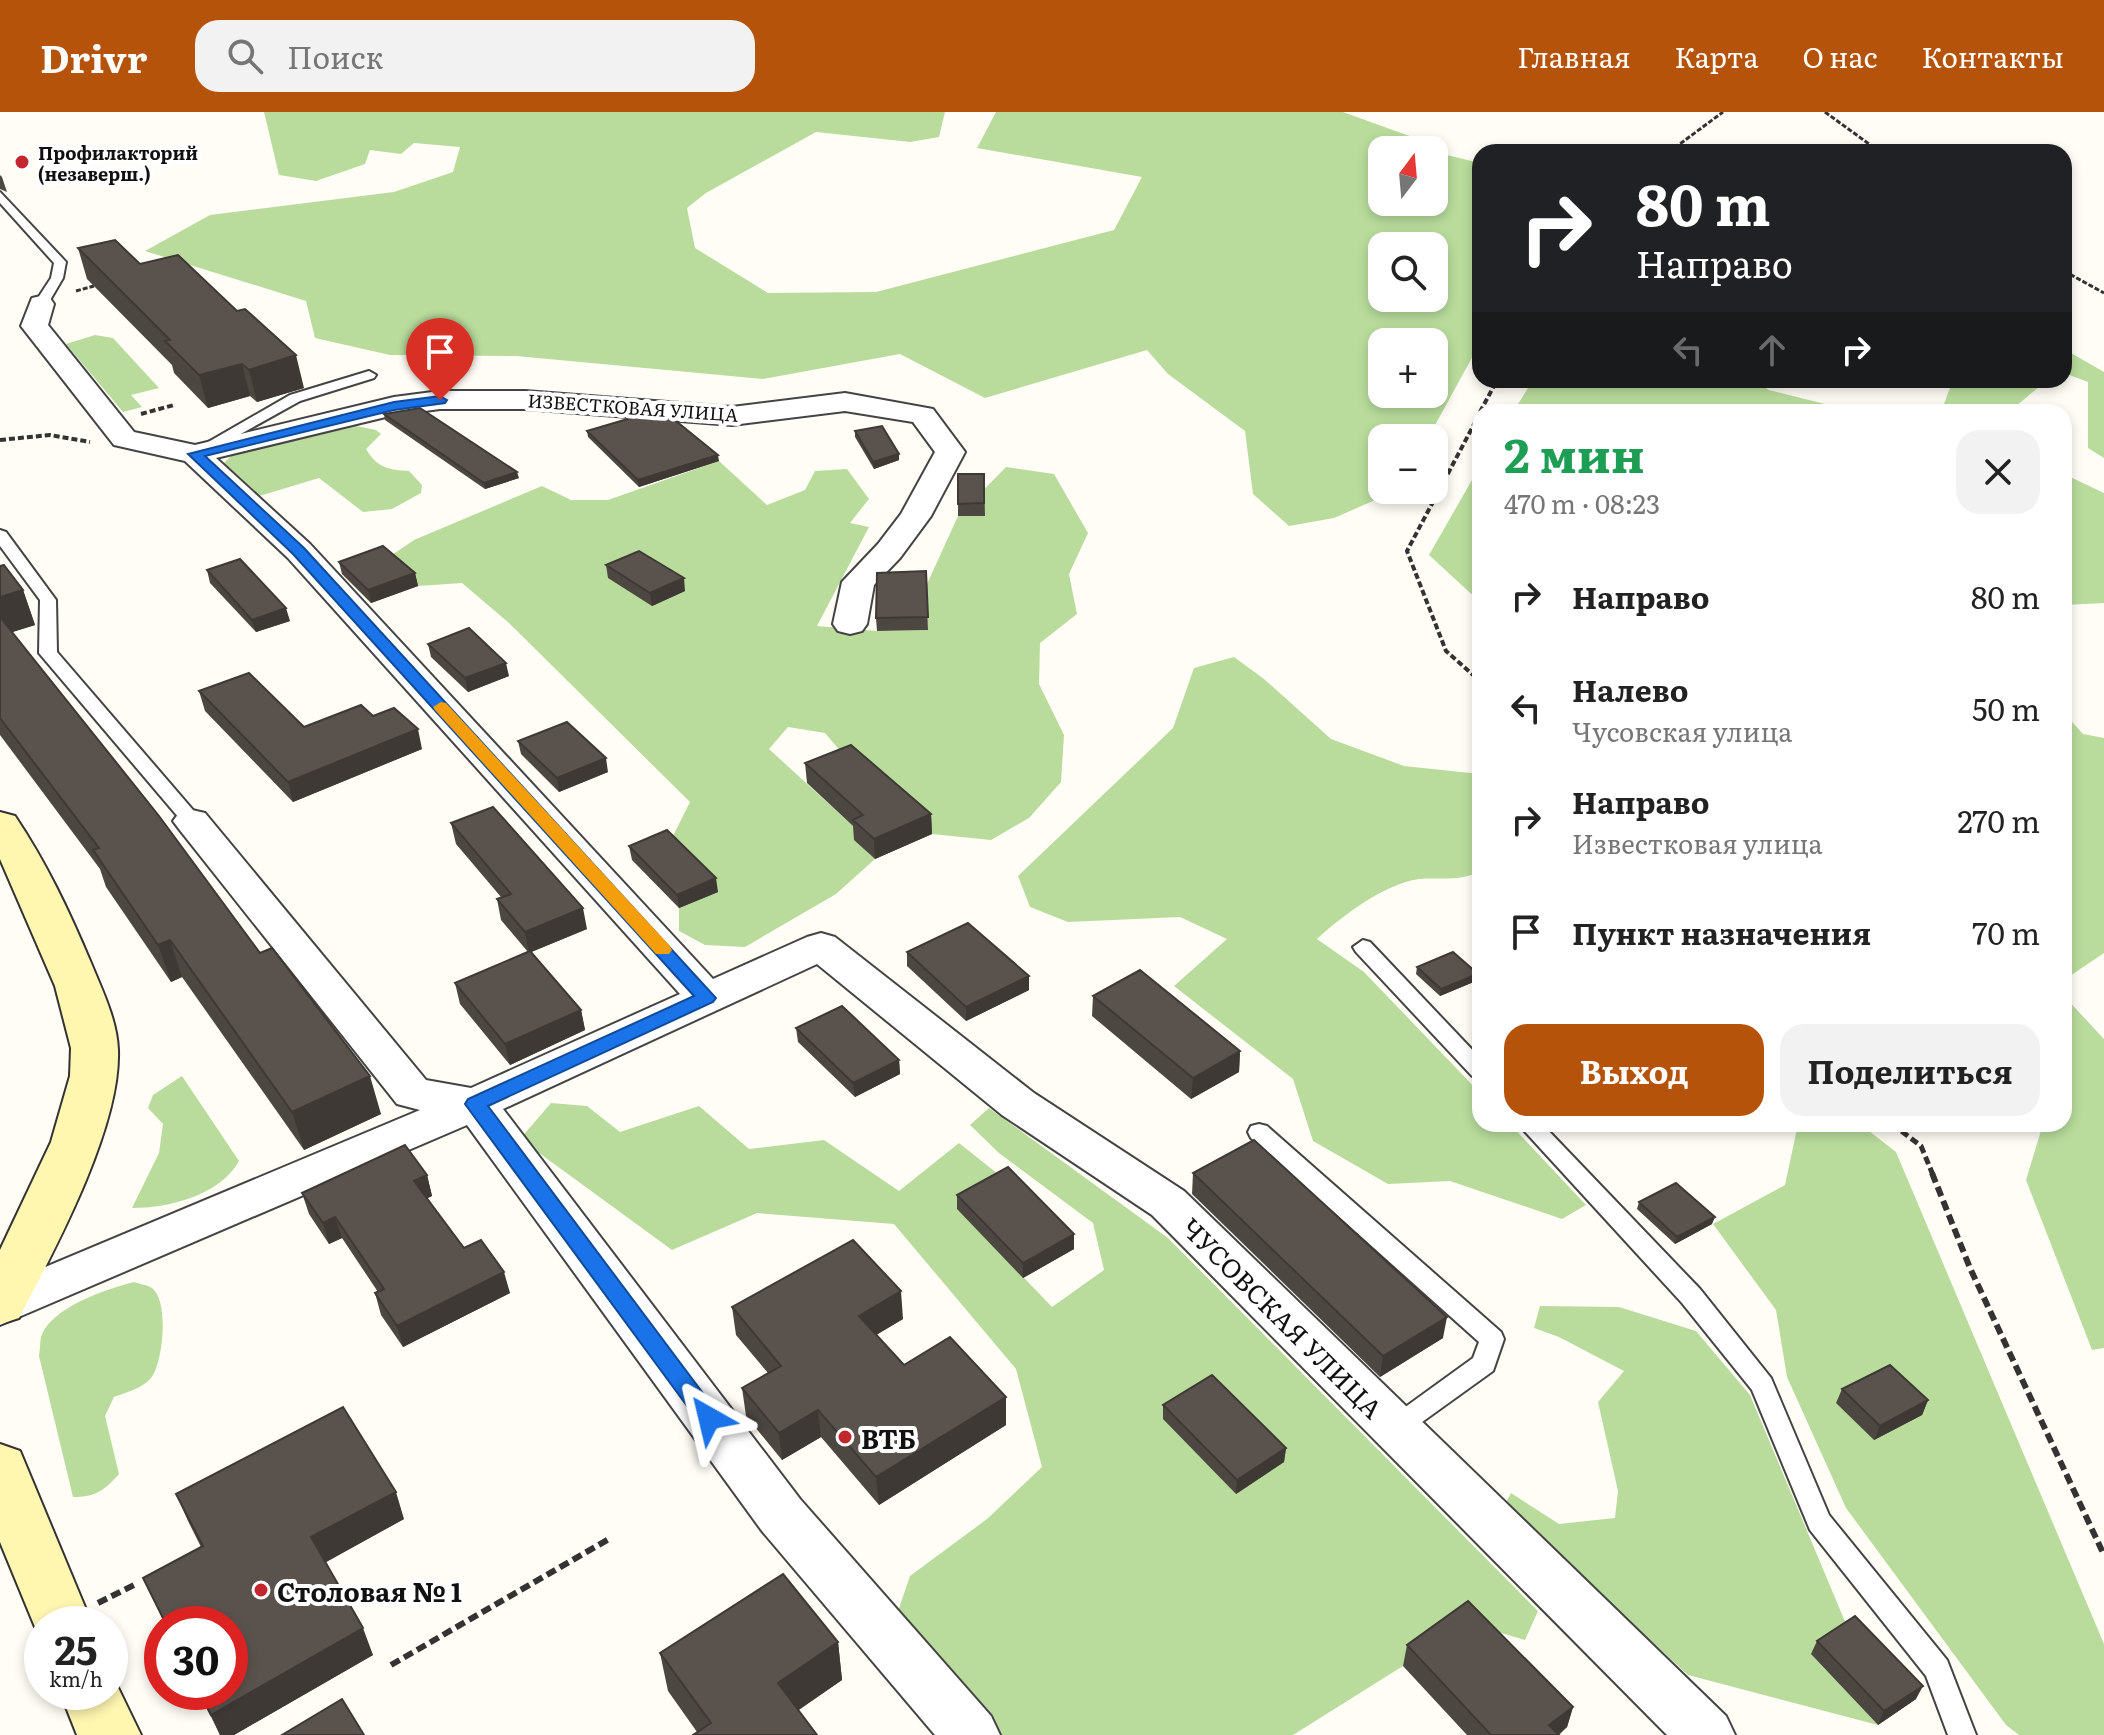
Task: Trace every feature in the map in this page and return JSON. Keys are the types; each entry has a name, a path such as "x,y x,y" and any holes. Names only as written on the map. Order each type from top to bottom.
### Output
{"street":[{"path":"0,1304 475,1104 707,998 299,551 195,454 135,426 34,326 41,304"},
{"name":"ИЗВЕСТКОВАЯ УЛИЦА","path":"195,454 394,406 440,400 525,400 732,416 845,402 923,415 950,452 915,516 889,551 858,582 850,624"},
{"path":"192,821 412,1093 475,1104 781,1515 971,1735"},
{"path":"0,825 50,917 79,989 95,1050 90,1093 78,1136 0,1304"},
{"name":"ЧУСОВСКАЯ УЛИЦА","path":"707,998 821,946 1018,1104 1168,1203 1708,1735"},
{"path":"0,1468 76,1606"},
{"path":"99,1710 109,1735"}],"lane":[{"path":"0,196 60,262 57,278 41,304"},
{"path":"195,454 295,398 369,375"},
{"path":"0,535 48,600 48,653 192,821"},
{"path":"1363,947 1472,1063"},
{"path":"1259,1132 1492,1339 1484,1364 1395,1428"},
{"path":"1537,1132 1691,1296 1762,1385 1819,1522 1937,1669 1962,1735"}],"path":[{"path":"1680,144 1723,112"},
{"path":"1825,112 1869,144"},
{"path":"2072,275 2104,293"},
{"path":"0,440 50,435 91,442 135,426 174,405"},
{"path":"1472,427 1407,551 1446,651 1472,674"},
{"path":"1903,1132 1921,1146 1970,1268 2104,1555"},
{"path":"391,1665 609,1539"},
{"path":"95,1606 134,1585"}],"green space":[{"path":"264,112 945,112 939,137 910,142 816,132 706,193 687,208 695,248 768,293 876,292 1114,230 1142,177 977,148 996,112 1343,112 1409,136 1368,136 1368,216 1448,216 1448,155 1472,161 1472,358 1448,401 1448,328 1368,328 1368,408 1444,408 1436,424 1368,424 1368,503 1334,518 1289,526 1253,494 1245,431 1168,374 1147,350 985,398 900,354 763,379 516,356 390,355 315,338 306,301 145,251 210,215 394,192 453,172 460,147 414,143 401,154 370,150 365,164 316,181 279,175"},
{"path":"95,335 113,338 159,388 131,395 142,407 123,412 66,344"},
{"path":"2072,354 2104,372 2104,458 2088,448 2088,382 2072,376"},
{"path":"1528,388 1766,388 1825,404 1518,404"},
{"path":"1950,388 2038,388 2018,404 1944,404"},
{"path":"356,426 381,434 366,449 370,455 384,467 409,471 422,485 421,493 392,509 363,512 319,478 256,497 222,465 233,454"},
{"path":"719,461 767,505 805,490 815,471 847,469 869,499 850,523 869,527 817,626 877,631 928,630 927,584 958,516 1006,467 1054,474 1088,533 1069,574 1077,614 1040,643 1039,684 1064,735 1061,782 1029,818 991,840 932,834 852,765 825,733 788,727 769,749 864,836 855,840 875,859 836,894 745,947 705,945 679,931 679,908 669,844 690,802 509,623 462,583 418,586 386,559 414,540 542,486 571,500 608,500"},
{"path":"2072,478 2104,493 2104,603 2072,605"},
{"path":"1472,480 1472,595 1429,555"},
{"path":"1234,657 1264,679 1331,739 1404,766 1472,773 1472,874 1458,878 1419,879 1392,887 1351,911 1317,939 1364,972 1472,1085 1472,1132 1518,1132 1586,1205 1562,1219 1450,1181 1388,1184 1313,1141 1293,1079 1174,986 1227,939 1180,917 1068,922 1030,907 1018,876 1173,728 1194,668"},
{"path":"2072,722 2083,734 2104,738 2104,953 2072,975"},
{"path":"2072,1005 2104,1039 2104,1348 2092,1350 2026,1180 2041,1132 2072,1132"},
{"path":"182,1076 239,1161 231,1173 207,1191 178,1202 132,1208 159,1153 163,1124 148,1108 153,1095"},
{"path":"551,1103 587,1106 620,1132 699,1106 749,1149 824,1140 899,1191 959,1143 1008,1182 958,1209 1052,1307 1104,1270 1093,1223 999,1153 970,1125 989,1108 1168,1238 1538,1611 1525,1640 1464,1622 1403,1666 1293,1735 988,1735 895,1620 910,1576 987,1519 1042,1467 1016,1369 894,1224 757,1213 672,1250 520,1139"},
{"path":"1796,1132 1870,1132 1896,1152 2104,1644 2104,1735 2019,1735 2006,1725 1846,1508 1787,1377 1776,1310 1713,1224 1785,1185"},
{"path":"134,1282 152,1288 161,1305 163,1330 157,1367 145,1383 114,1397 105,1416 119,1474 99,1492 73,1497 39,1356 41,1337 55,1317 80,1301"},
{"path":"1540,1306 1619,1307 1696,1331 1750,1395 1849,1631 1812,1655 1878,1725 1688,1675 1504,1506 1511,1493 1559,1524 1615,1518 1618,1491 1598,1402 1624,1371 1559,1337 1534,1328"}],"building":[{"path":"115,240 140,264 178,255 237,311 245,309 296,355 249,370 242,364 199,375 165,341 170,340 78,248"},
{"path":"420,408 517,472 484,483 384,414"},
{"path":"641,415 671,417 718,455 638,480 587,431"},
{"path":"882,426 899,454 873,462 855,431"},
{"path":"958,474 984,474 984,503 958,504"},
{"path":"383,546 415,573 368,590 339,562"},
{"path":"639,551 684,578 650,593 606,565"},
{"path":"240,559 286,608 252,620 207,570"},
{"path":"4,565 23,590 0,597 0,566"},
{"path":"926,571 928,617 876,618 877,573"},
{"path":"0,617 159,816 260,953 272,948 370,1076 292,1112 170,940 158,945 93,850 99,848 0,718"},
{"path":"469,628 506,663 465,678 428,644"},
{"path":"249,673 304,727 361,705 373,716 394,708 418,729 288,782 199,691"},
{"path":"567,722 606,758 557,778 518,741"},
{"path":"851,745 931,814 874,839 853,820 863,815 805,763"},
{"path":"493,807 583,908 525,932 497,899 511,894 451,823"},
{"path":"667,830 716,878 677,895 629,846"},
{"path":"968,923 1029,976 966,1007 907,952"},
{"path":"530,951 581,1010 505,1044 455,983"},
{"path":"1453,952 1472,969 1472,976 1441,989 1417,967"},
{"path":"1140,970 1240,1051 1193,1078 1093,996"},
{"path":"842,1006 899,1060 853,1083 796,1028"},
{"path":"1254,1140 1447,1317 1383,1356 1193,1173"},
{"path":"405,1145 427,1175 414,1181 464,1248 481,1240 504,1272 397,1326 375,1293 384,1289 335,1217 323,1223 302,1193"},
{"path":"1008,1167 1074,1234 1023,1263 957,1195"},
{"path":"1676,1183 1715,1217 1677,1237 1639,1202"},
{"path":"853,1240 901,1291 859,1316 904,1365 950,1337 1006,1397 876,1477 818,1410 779,1433 742,1388 781,1366 732,1307"},
{"path":"1890,1365 1928,1400 1880,1426 1842,1389"},
{"path":"1212,1375 1286,1448 1237,1480 1163,1405"},
{"name":"Столовая № 1","path":"343,1407 396,1492 311,1537 363,1628 248,1694 248,1606 157,1606 143,1578 203,1546 176,1494"},
{"path":"783,1574 838,1642 778,1683 817,1735 693,1735 711,1723 660,1653"},
{"path":"1468,1601 1573,1707 1549,1725 1559,1735 1491,1735 1407,1645"},
{"path":"1855,1616 1923,1686 1884,1711 1817,1641"},
{"path":"342,1699 364,1735 282,1735"}],"slow traffic":[{"path":"441,707 662,950"}],"place":[{"name":"Профилакторий (незаверш.)","path":"22,162"},
{"name":"ВТБ","path":"845,1437"},
{"name":"Столовая № 1","path":"261,1590"}],"route":[{"path":"440,400 394,406 195,454 299,551 707,998 475,1104 709,1418"}]}
